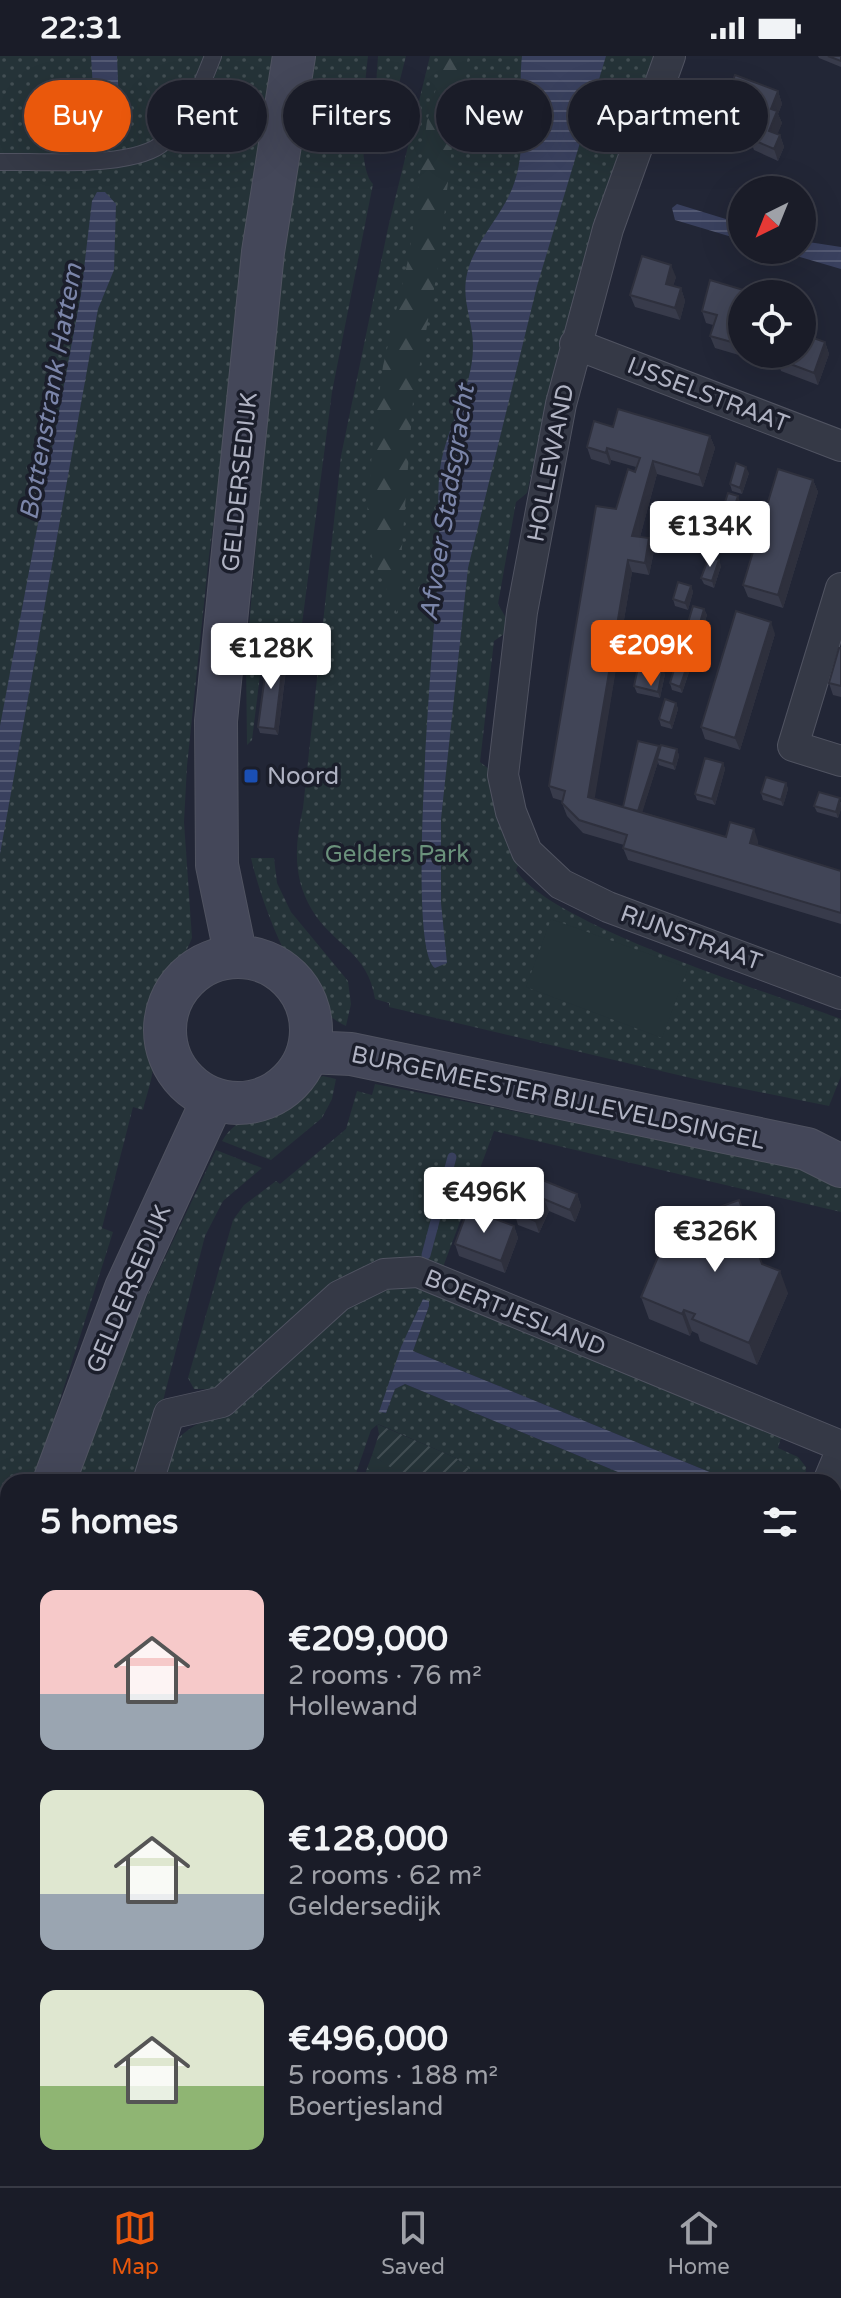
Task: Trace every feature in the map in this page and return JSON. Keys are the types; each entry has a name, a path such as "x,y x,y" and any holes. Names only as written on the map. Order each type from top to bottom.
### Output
{"main road":[{"name":"GELDERSEDIJK","path":"236,957 217,865 216,721 263,252 294,56"},
{"path":"236,957 270,964 296,986 310,1018 308,1052 294,1078 271,1096 242,1104 213,1099 188,1084 171,1061 164,1033 169,1004 184,980 208,964 236,957"},
{"name":"BURGEMEESTER BIJLEVELDSINGEL","path":"308,1052 351,1054 830,1154"},
{"name":"GELDERSEDIJK","path":"57,1474 126,1288 213,1099"}],"street":[{"name":"HOLLEWAND","path":"546,873 519,835 503,775 522,612 575,344 608,229 670,56"},
{"name":"IJSSELSTRAAT","path":"575,344 841,446"},
{"path":"841,588 793,746 841,761"},
{"name":"RIJNSTRAAT","path":"546,873 582,896 608,907 841,994"},
{"name":"BOERTJESLAND","path":"150,1474 169,1414 222,1402 339,1296 384,1274 418,1272 841,1448"},
{"path":"831,1474 841,1448"}],"lane":[{"path":"0,162 120,158 146,154 163,144 178,125 192,104 213,56"}],"green space":[{"path":"0,56 278,56 267,136 267,80 147,80 147,152 265,152 209,556 187,766 184,822 192,938 150,1013 153,1068 150,1086 143,1110 133,1107 102,1228 113,1232 37,1474 0,1474"},
{"path":"314,56 368,56 366,80 310,80"},
{"path":"378,56 406,56 400,80 376,80"},
{"name":"Gelders Park","path":"430,56 655,56 647,80 568,80 568,152 621,152 583,272 527,493 516,502 498,604 506,618 504,634 494,641 480,762 489,769 497,819 519,863 516,870 537,891 571,913 615,934 717,975 841,1019 841,1076 829,1106 695,1079 389,1007 389,1003 375,999 371,983 358,959 320,922 306,898 298,872 298,834 341,456 407,152 420,152 420,97"},
{"path":"445,56 468,56 464,80 438,80"},
{"path":"436,88 436,152 451,152 439,262 413,401 397,613 372,557 366,528 383,366 409,256 427,121"},
{"path":"298,152 364,152 367,174 373,184 332,392 298,655 263,651 252,740 247,745 246,662 286,226"},
{"path":"251,858 274,858 277,883 291,912 348,981 351,1004 346,1026 329,1015 298,977 264,902"},
{"path":"551,919 688,968 662,1038 526,987"},
{"path":"323,1076 336,1079 332,1099 322,1118 271,1160 222,1141 242,1121 277,1105"},
{"path":"375,1084 841,1175 841,1212 494,1131 440,1275 394,1265 216,1389 194,1389 188,1378 233,1220 244,1205 276,1181 280,1184 346,1129 357,1091 372,1095"},
{"path":"216,1150 262,1168 223,1201 205,1236 163,1401 140,1474 78,1474 138,1315"},
{"path":"392,1282 424,1288 781,1438 778,1448 798,1457 806,1467 806,1474 714,1474 413,1351 429,1306 401,1347 386,1413 395,1389 405,1384 623,1474 475,1474 456,1458 378,1424 371,1430 356,1474 162,1474 171,1449 181,1435 211,1417 358,1296"},
{"path":"377,1424 456,1458 475,1474 400,1474 372,1455 379,1434"},
{"path":"372,1455 401,1474 365,1474"}],"water":[{"path":"91,56 117,56 118,80 92,80"},
{"path":"522,56 606,56 599,80 568,80 568,152 577,152 537,286 468,568 441,819 441,903 447,963 435,968 426,947 422,844 439,560 440,469 472,362 473,346 465,293 470,263 512,189 520,152 552,152 552,80 521,80"},
{"path":"97,192 105,192 116,204 114,270 98,309 0,854 0,726 81,294 92,201"},
{"path":"677,204 728,220 728,236 675,220 672,208"},
{"path":"816,243 841,247 841,269 816,262"},
{"path":"423,1299 429,1301 413,1351 714,1474 623,1474 405,1384 395,1389 386,1413 379,1412 401,1347"}],"building":[{"path":"768,87 778,91 771,109 777,111 769,131 780,135 774,149 768,146"},
{"path":"642,256 671,265 666,284 681,288 675,308 630,295"},
{"path":"710,280 728,285 728,341 710,336 717,315 702,311"},
{"path":"816,339 825,342 816,367"},
{"path":"618,409 710,436 699,475 653,461 632,536 649,538 645,563 628,560 588,797 726,837 730,822 754,829 750,843 841,871 841,913 623,848 627,835 579,820 562,803 565,791 549,786 596,506 616,509 628,469 635,472 640,458 607,448 606,453 587,447 594,421 613,427"},
{"path":"736,463 746,467 740,488 730,484"},
{"path":"778,469 813,480 778,595 743,585"},
{"path":"728,493 738,496 731,517 721,514"},
{"path":"718,522 730,525 724,546 712,542"},
{"path":"709,557 719,560 712,581 701,578"},
{"path":"678,582 691,586 685,603 673,599"},
{"path":"693,606 704,609 698,630 687,626"},
{"path":"736,611 771,622 735,738 701,727"},
{"path":"685,634 696,637 690,658 679,655"},
{"path":"841,648 841,686 829,683"},
{"path":"268,653 284,655 275,729 258,727"},
{"path":"639,663 663,668 658,692 634,686"},
{"path":"676,663 687,666 680,687 670,683"},
{"path":"665,699 676,703 670,723 659,719"},
{"path":"638,741 659,746 638,811 623,807"},
{"path":"661,745 677,749 673,764 657,759"},
{"path":"705,758 723,763 712,799 695,794"},
{"path":"766,777 786,783 781,800 761,793"},
{"path":"819,792 840,798 836,812 814,806"},
{"path":"530,1175 577,1194 570,1210 544,1199 535,1221 514,1212"},
{"path":"739,1200 762,1264 780,1271 749,1343 692,1319 695,1314 684,1310 682,1314 641,1297 663,1245 670,1248 692,1222 714,1209"},
{"path":"468,1209 514,1226 501,1261 455,1244"}],"waterway":[{"name":"Afvoer Stadsgracht","path":"426,1255 452,1157"}],"place":[{"name":"Noord","path":"251,776"}],"water label":[{"name":"Bottenstrank Hattem","path":"51,392"}]}
